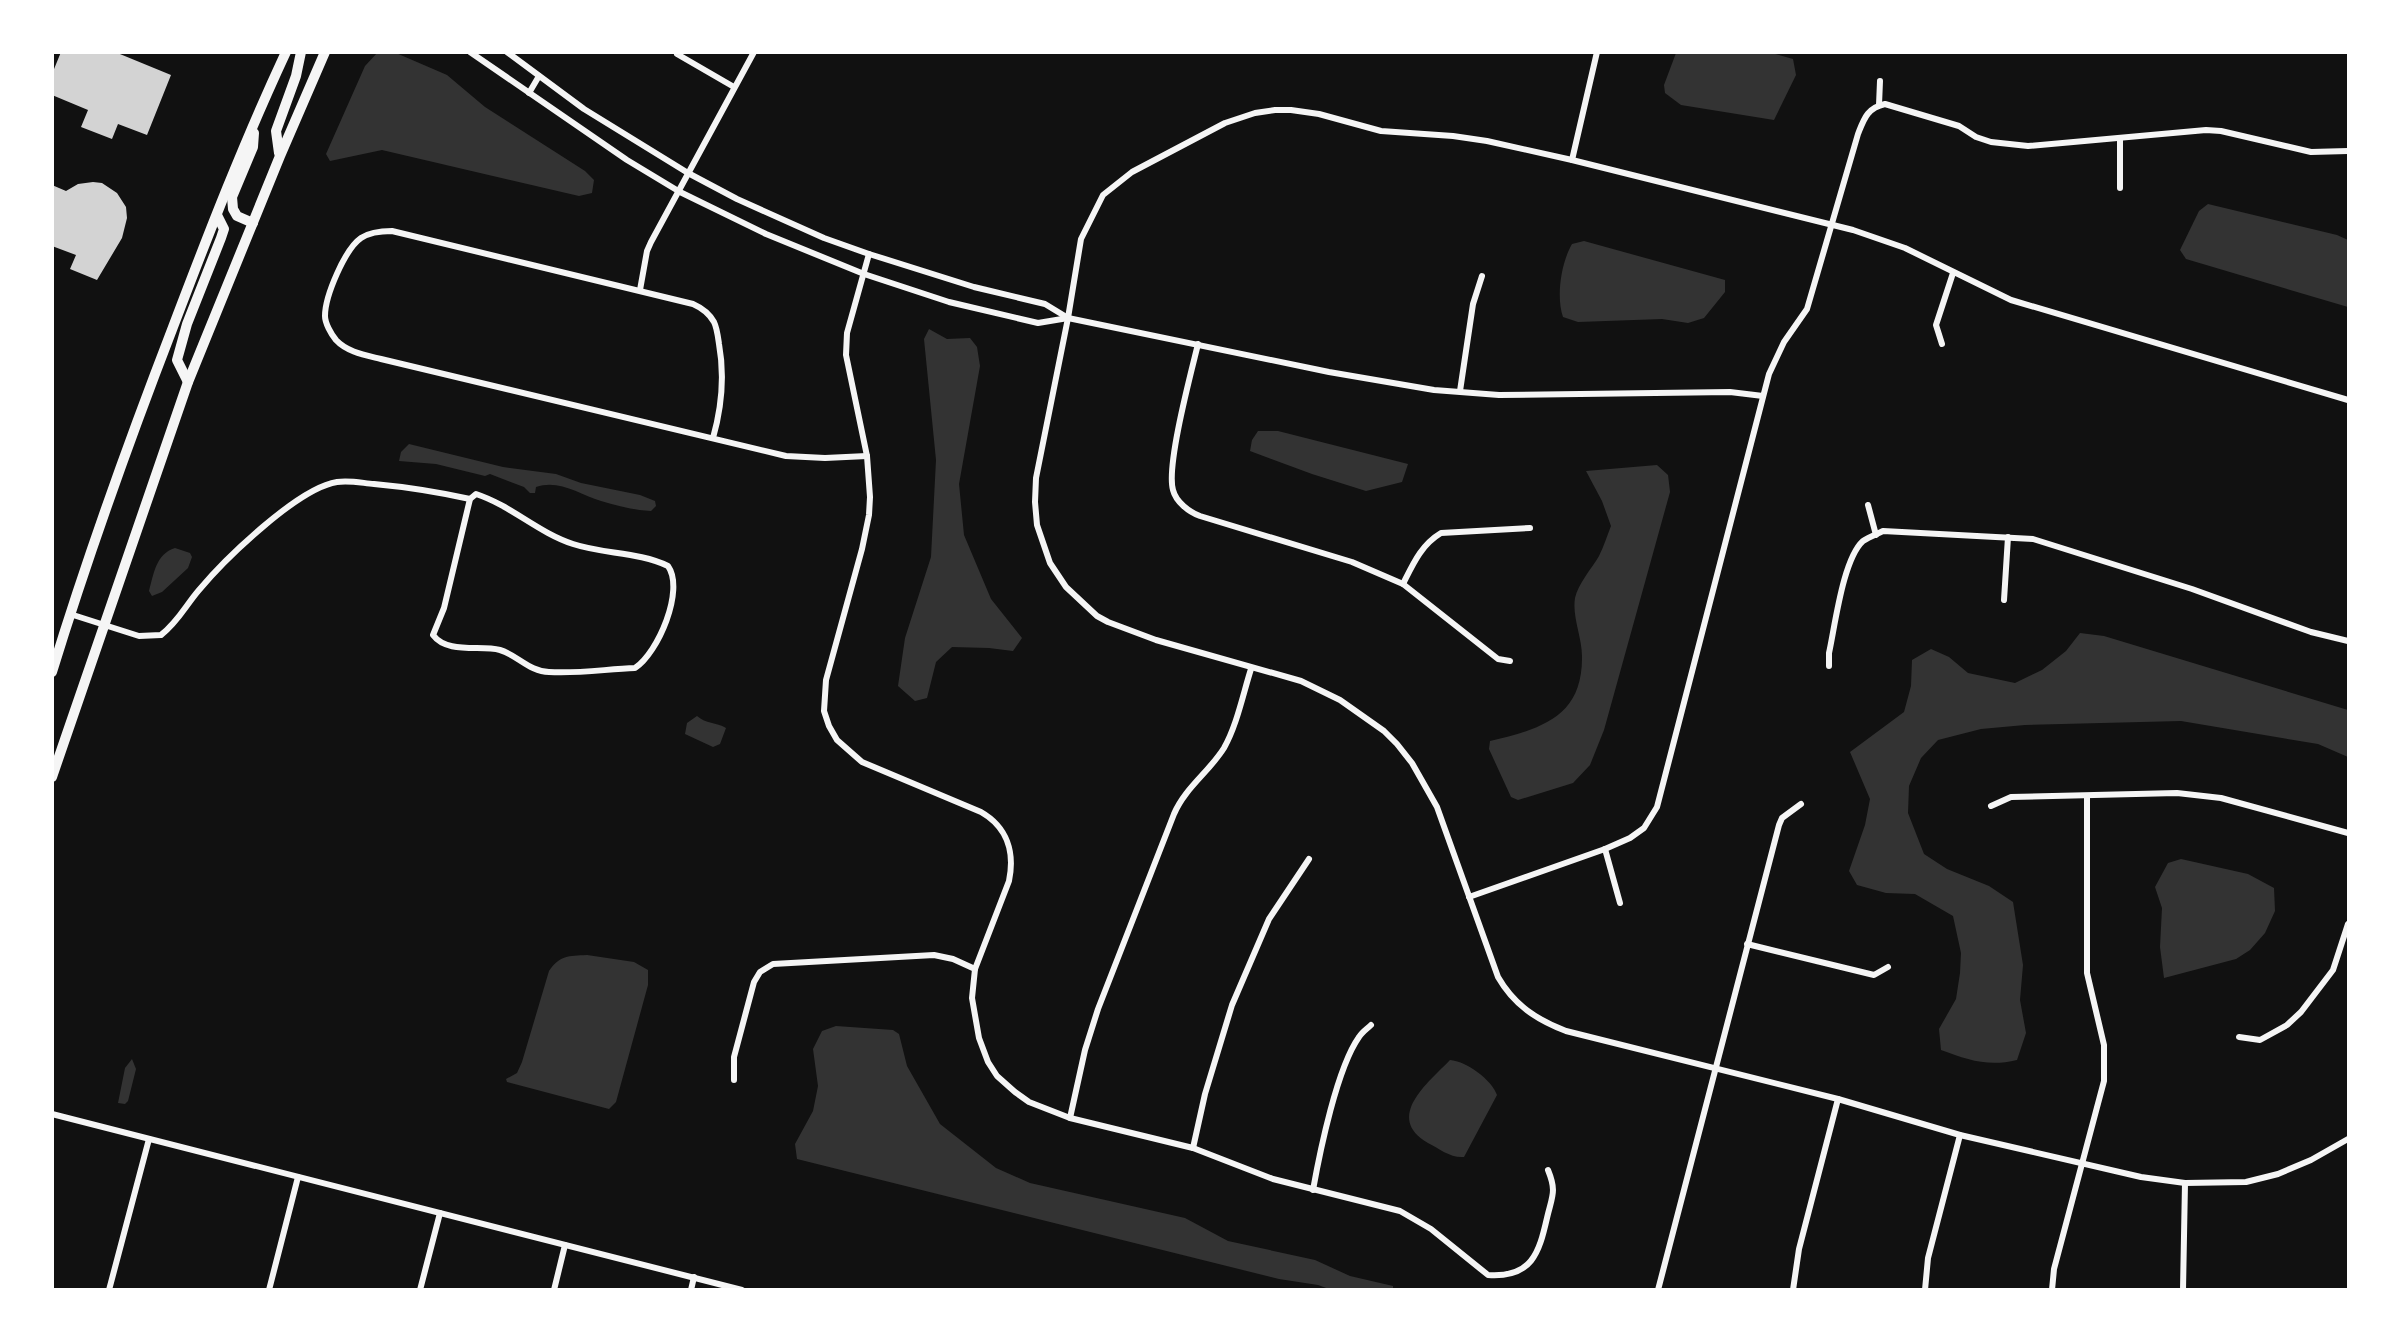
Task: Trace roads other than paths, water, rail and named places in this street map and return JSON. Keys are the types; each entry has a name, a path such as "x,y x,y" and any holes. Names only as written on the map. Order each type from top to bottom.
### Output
{"highway":[{"path":"52,672 135,425 217,215 286,52"},
{"path":"280,156 276,131 296,76 301,52"},
{"path":"52,777 188,382 325,52"},
{"path":"253,223 237,216 232,197 253,147 255,124"},
{"path":"188,382 177,360 187,324 224,229 217,215"}],"street":[{"path":"470,52 627,160 680,192 766,234 864,274 949,302 1038,323 1068,318"},
{"path":"507,52 584,110 688,173 783,220 869,254 974,287 1045,304 1068,318 1329,372 1434,390 1499,396 1730,393 1763,396"},
{"path":"640,290 647,251 754,52"},
{"path":"1572,159 1597,52"},
{"path":"677,54 734,87"},
{"path":"529,93 539,76"},
{"path":"1880,81 1882,104"},
{"path":"1469,897 1605,849 1638,833 1657,807 1769,374 1778,353 1807,309 1858,134 1867,113 1874,106 1882,104 1959,126 1976,137 2006,145 2028,146 2214,131 2311,152 2348,151"},
{"path":"2346,1141 2278,1174 2246,1182 2185,1183 2141,1177 1960,1135 1838,1099 1566,1031 1530,1015 1504,988 1498,977 1431,795 1412,763 1384,731 1340,700 1301,681 1156,640 1108,622 1078,600 1050,563 1037,525 1035,502 1037,478 1081,239 1103,195 1132,172 1225,123 1255,113 1291,110 1319,114 1381,131 1453,135 1572,159 1832,225 1905,248 2011,300 2348,400"},
{"path":"2120,138 2120,187"},
{"path":"713,438 721,410 723,386 715,324 709,315 687,301 392,231 362,236 347,251 325,317 328,326 344,347 381,359 713,438 795,457 867,456"},
{"path":"869,254 847,333 846,355 867,456 870,496 866,534 826,680 824,711 837,740 862,761 992,818 1009,843 1012,867 1009,881 975,969 972,998 978,1038 997,1076 1029,1102 1070,1118 1193,1148 1273,1179 1407,1214 1439,1235 1488,1275 1515,1273 1539,1250 1555,1186 1548,1170"},
{"path":"1942,344 1936,325 1953,273"},
{"path":"1460,391 1473,304 1482,276"},
{"path":"1198,344 1171,480 1177,499 1193,514 1352,562 1403,584 1498,659 1510,661"},
{"path":"70,614 139,636 161,635 182,614 198,590 248,541 291,505 338,481 440,492 470,499"},
{"path":"476,494 498,501 551,535 575,544 668,566 673,573 671,602 664,628 643,663 635,668 547,673 503,651 459,647 437,641 433,635 444,608 470,499 476,494"},
{"path":"1868,505 1876,535"},
{"path":"1403,584 1421,550 1429,540 1441,533 1530,528"},
{"path":"1829,666 1829,653 1850,563 1865,540 1884,531 2034,539 2348,642"},
{"path":"2004,600 2007,537"},
{"path":"1070,1118 1085,1050 1098,1009 1158,852 1179,802 1226,745 1251,669"},
{"path":"1991,806 2011,797 2177,793 2221,798 2348,832"},
{"path":"2052,1290 2053,1269 2104,1082 2104,1045 2087,973 2087,796"},
{"path":"1658,1290 1782,818 1801,804"},
{"path":"1605,849 1620,903"},
{"path":"1193,1148 1205,1094 1232,1004 1269,919 1309,859"},
{"path":"2239,1037 2260,1040 2287,1025 2301,1012 2333,970 2348,925"},
{"path":"1747,944 1874,975 1888,967"},
{"path":"734,1080 734,1057 754,982 760,972 773,964 923,955 953,959 975,969"},
{"path":"1313,1190 1343,1071 1359,1036 1371,1025"},
{"path":"1793,1290 1799,1249 1838,1099"},
{"path":"52,1114 742,1290"},
{"path":"1925,1290 1928,1258 1960,1135"},
{"path":"109,1290 149,1139"},
{"path":"269,1290 298,1177"},
{"path":"2183,1290 2185,1183"},
{"path":"420,1290 440,1213"},
{"path":"554,1290 565,1245"},
{"path":"691,1290 694,1277"}]}
